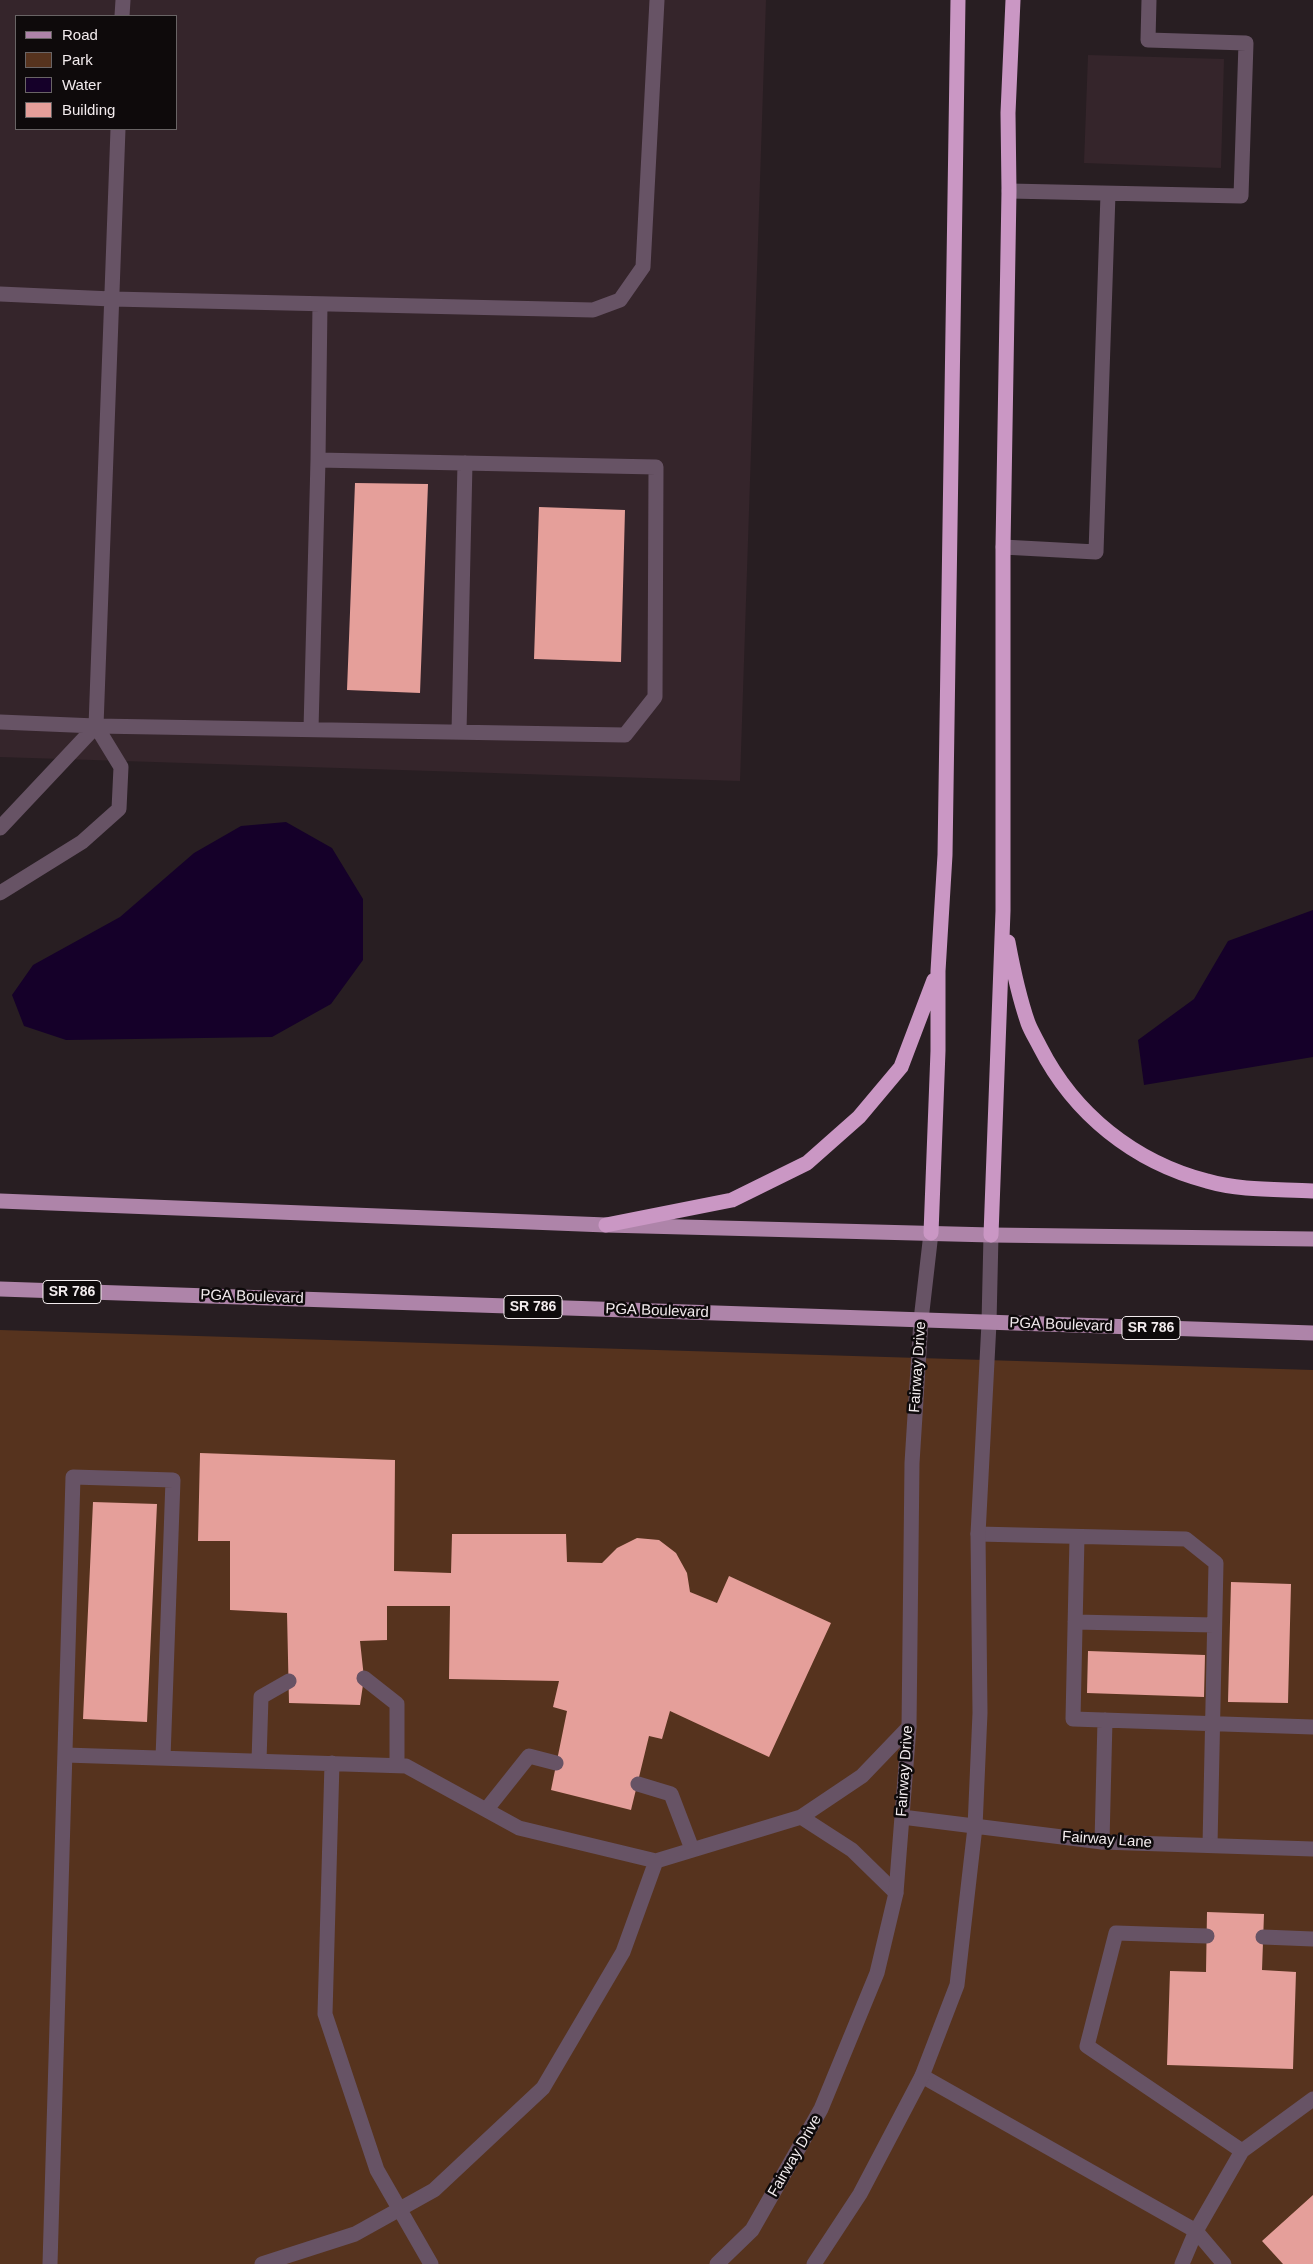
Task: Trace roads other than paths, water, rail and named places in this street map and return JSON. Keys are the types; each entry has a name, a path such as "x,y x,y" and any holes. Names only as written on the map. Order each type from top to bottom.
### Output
{"highway":[{"path":"931,1233 938,1051 938,971 945,854 958,0"},
{"path":"991,1235 1003,911 1003,547 1010,191 1008,113 1013,0"},
{"path":"1003,911 1014,976 1029,1025 1057,1077 1074,1100 1100,1125 1128,1147 1143,1155 1166,1167 1207,1182 1241,1188 1313,1191"},
{"path":"606,1225 732,1200 807,1163 859,1117 902,1067 938,971"}],"main road":[{"path":"0,1201 606,1225 991,1235 1313,1239"},
{"name":"PGA Boulevard","path":"0,1289 1313,1333"}],"street":[{"path":"122,15 123,0"},
{"path":"0,294 112,299 593,310 620,300 643,267 656,0"},
{"path":"1010,191 1241,196 1246,43 1148,40 1149,0"},
{"path":"0,893 82,842 119,809 121,767 96,726 118,130"},
{"path":"1003,547 1096,552 1108,194"},
{"path":"311,729 320,304"},
{"path":"0,722 96,726 625,735 655,697 656,467 318,460"},
{"path":"459,732 464,463"},
{"path":"0,828 96,726"},
{"name":"Fairway Drive","path":"717,2264 752,2230 821,2109 877,1973 896,1894 909,1727 912,1463 921,1320 931,1233"},
{"path":"814,2264 860,2194 922,2076 957,1984 975,1828 980,1713 978,1534 989,1323 991,1235"},
{"path":"50,2264 72,1477 173,1480 163,1758"},
{"path":"978,1534 1186,1539 1216,1563 1210,1845"},
{"path":"1078,1536 1073,1719 1313,1727"},
{"path":"1075,1622 1214,1625"},
{"path":"364,1678 396,1704 396,1765"},
{"path":"260,1761 261,1697 288,1681"},
{"path":"1102,1842 1105,1720"},
{"path":"65,1755 406,1766 519,1828 656,1861 801,1817 862,1776 909,1727"},
{"path":"486,1810 529,1756 556,1763"},
{"path":"332,1763 325,2014 377,2170 431,2264"},
{"path":"638,1784 671,1794 692,1850"},
{"path":"801,1817 852,1850 896,1894"},
{"name":"Fairway Lane","path":"902,1817 975,1828 1102,1842 1313,1849"},
{"path":"262,2264 355,2234 434,2190 544,2088 623,1952 656,1861"},
{"path":"1207,1936 1116,1933 1087,2046 1242,2151"},
{"path":"1263,1937 1313,1938"},
{"path":"922,2076 1196,2232 1224,2264"},
{"path":"1182,2264 1196,2232 1242,2151 1313,2099"}],"water":[{"path":"286,822 332,848 363,899 363,960 331,1004 272,1037 66,1040 24,1026 12,995 33,965 120,917 194,853 241,826"},
{"path":"1313,910 1313,1057 1144,1085 1138,1040 1194,999 1228,941"}]}
